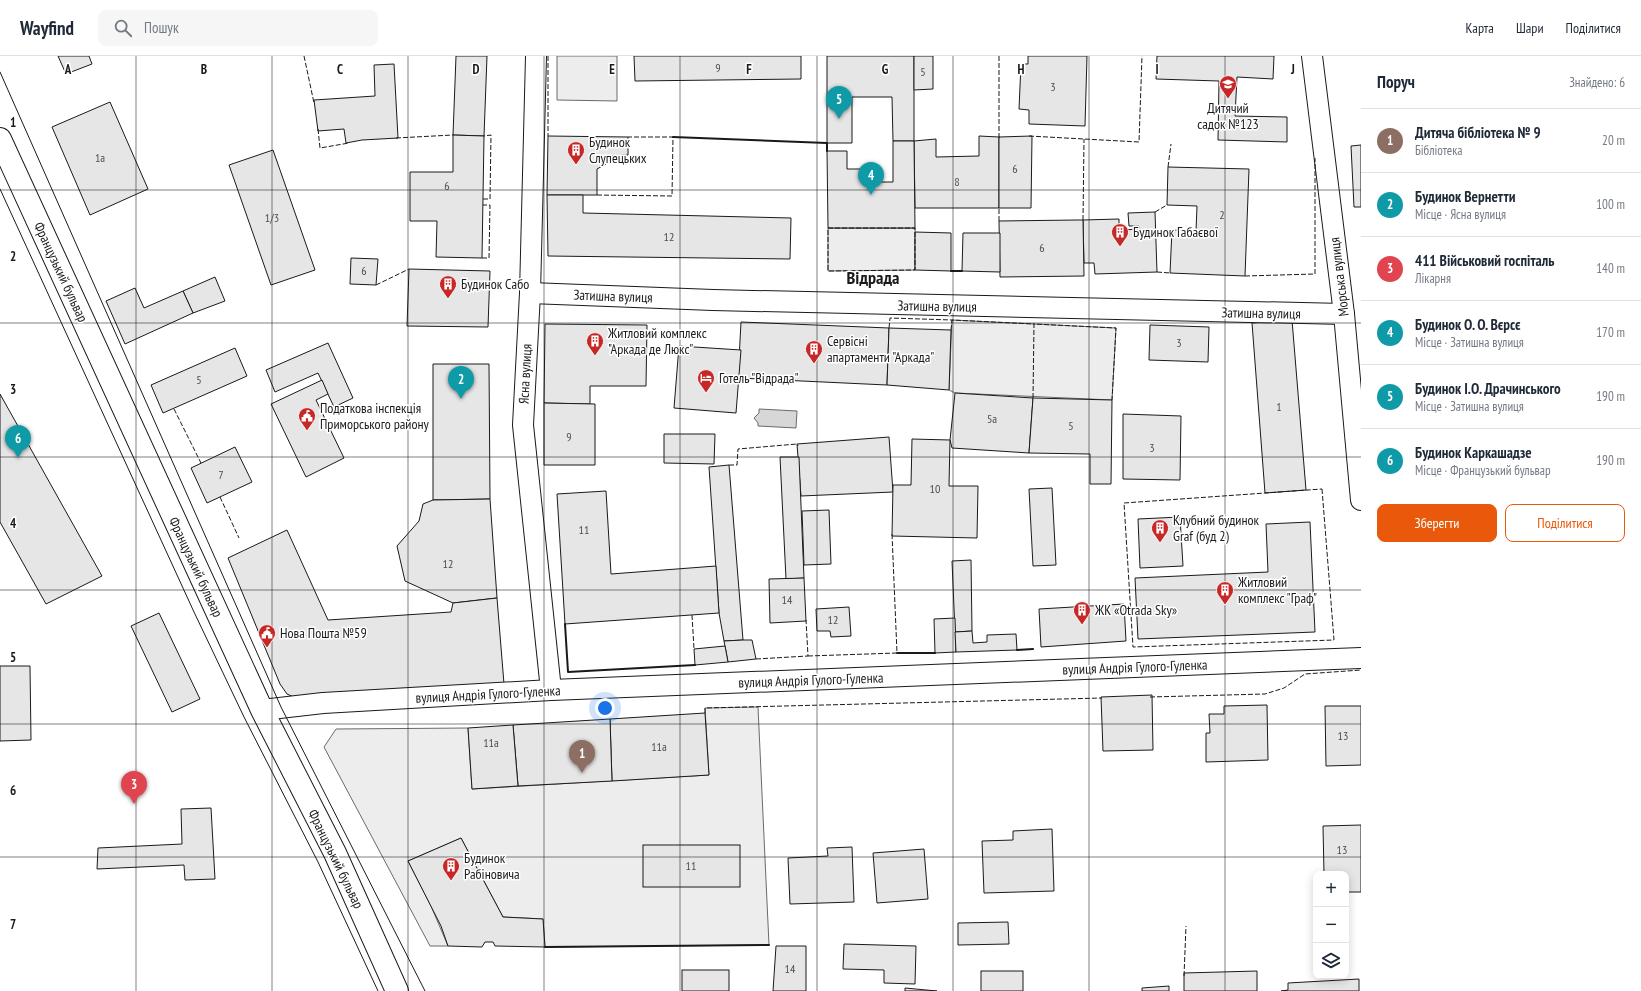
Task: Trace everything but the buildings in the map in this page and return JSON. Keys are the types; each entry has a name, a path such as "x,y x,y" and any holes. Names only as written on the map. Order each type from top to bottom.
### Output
{"street":[{"name":"Ясна вулиця","path":"536,56 530,293 523,425 551,690"},
{"name":"Морська вулиця","path":"1312,56 1344,314 1361,500"},
{"name":"Французький бульвар","path":"0,139 262,710 335,853 397,991"},
{"name":"Затишна вулиця","path":"530,293 713,300 1344,314"},
{"name":"вулиця Андрія Гулого-Гуленка","path":"262,710 322,703 551,690 1361,658"}],"shaded area":[{"path":"557,56 617,56 617,101 557,100"},
{"path":"828,228 915,228 915,270 828,271"},
{"path":"952,320 1116,328 1112,400 955,393 949,390"},
{"path":"759,409 797,411 796,428 758,426 758,423 754,418 759,413"},
{"path":"758,707 769,945 545,947 543,919 503,917 461,838 408,861 431,906 448,946 430,946 324,747 336,729 468,728 472,789 709,775 705,708"}],"tram line":[{"path":"0,72 281,707 425,991"},
{"path":"0,189 194,612 244,717 318,862 378,991"}],"fence":[{"path":"304,56 314,103"},
{"path":"548,56 548,136"},
{"path":"999,56 999,137 1001,137"},
{"path":"1029,136 1139,142 1142,56"},
{"path":"318,129 320,148 349,143"},
{"path":"396,138 453,135"},
{"path":"483,199 490,199 491,135 484,136"},
{"path":"597,195 672,196 673,137 628,137"},
{"path":"1083,220 1084,139"},
{"path":"1168,167 1171,144"},
{"path":"1245,276 1315,274 1315,158"},
{"path":"482,258 489,258 490,205 483,205"},
{"path":"1155,212 1167,205"},
{"path":"999,208 999,221"},
{"path":"828,228 915,228 915,270 828,271 828,228"},
{"path":"376,285 409,269"},
{"path":"1157,272 1170,273"},
{"path":"889,328 890,318 952,320"},
{"path":"951,330 952,320 1034,324"},
{"path":"1033,398 1034,324 1116,328 1112,400"},
{"path":"174,409 201,463"},
{"path":"729,465 737,465 738,449 797,444 798,446"},
{"path":"1322,489 1334,640 1133,647 1124,503 1322,489"},
{"path":"220,497 239,538"},
{"path":"808,656 897,653 892,534"},
{"path":"692,615 694,649"},
{"path":"756,659 808,656 806,620"},
{"path":"1150,697 1265,694 1284,688 1305,674 1361,670"},
{"path":"705,713 705,708 1102,698"},
{"path":"1184,976 1186,926"}],"wall":[{"path":"673,137 827,143 827,151"},
{"path":"951,271 962,271"},
{"path":"565,624 568,672 695,665"},
{"path":"1017,650 1033,649"},
{"path":"897,653 935,653"},
{"path":"545,947 769,945"}],"place":[{"name":"Дитячий садок №123","path":"1228,99"},
{"name":"Будинок І.О. Драчинського","path":"839,119"},
{"name":"Будинок Слупецьких","path":"576,165"},
{"name":"Будинок О. О. Вєрсє","path":"871,195"},
{"name":"Будинок Габаєвої","path":"1120,247"},
{"name":"Будинок Сабо","path":"448,299"},
{"name":"Житловий комплекс \"Аркада де Люкс\"","path":"595,356"},
{"name":"Сервісні апартаменти \"Аркада\"","path":"814,364"},
{"name":"Готель \"Відрада\"","path":"706,393"},
{"name":"Будинок Вернетти","path":"461,399"},
{"name":"Податкова інспекція Приморського району","path":"307,431"},
{"name":"Будинок Каркашадзе","path":"18,458"},
{"name":"Клубний будинок Graf (буд 2)","path":"1160,543"},
{"name":"Житловий комплекс \"Граф\"","path":"1225,605"},
{"name":"ЖК «Otrada Sky»","path":"1082,625"},
{"name":"Нова Пошта №59","path":"267,648"},
{"name":"Дитяча бібліотека № 9","path":"582,773"},
{"name":"411 Військовий госпіталь","path":"134,804"},
{"name":"Будинок Рабіновича","path":"451,881"}],"district":[{"name":"Відрада","path":"873,278"}]}
